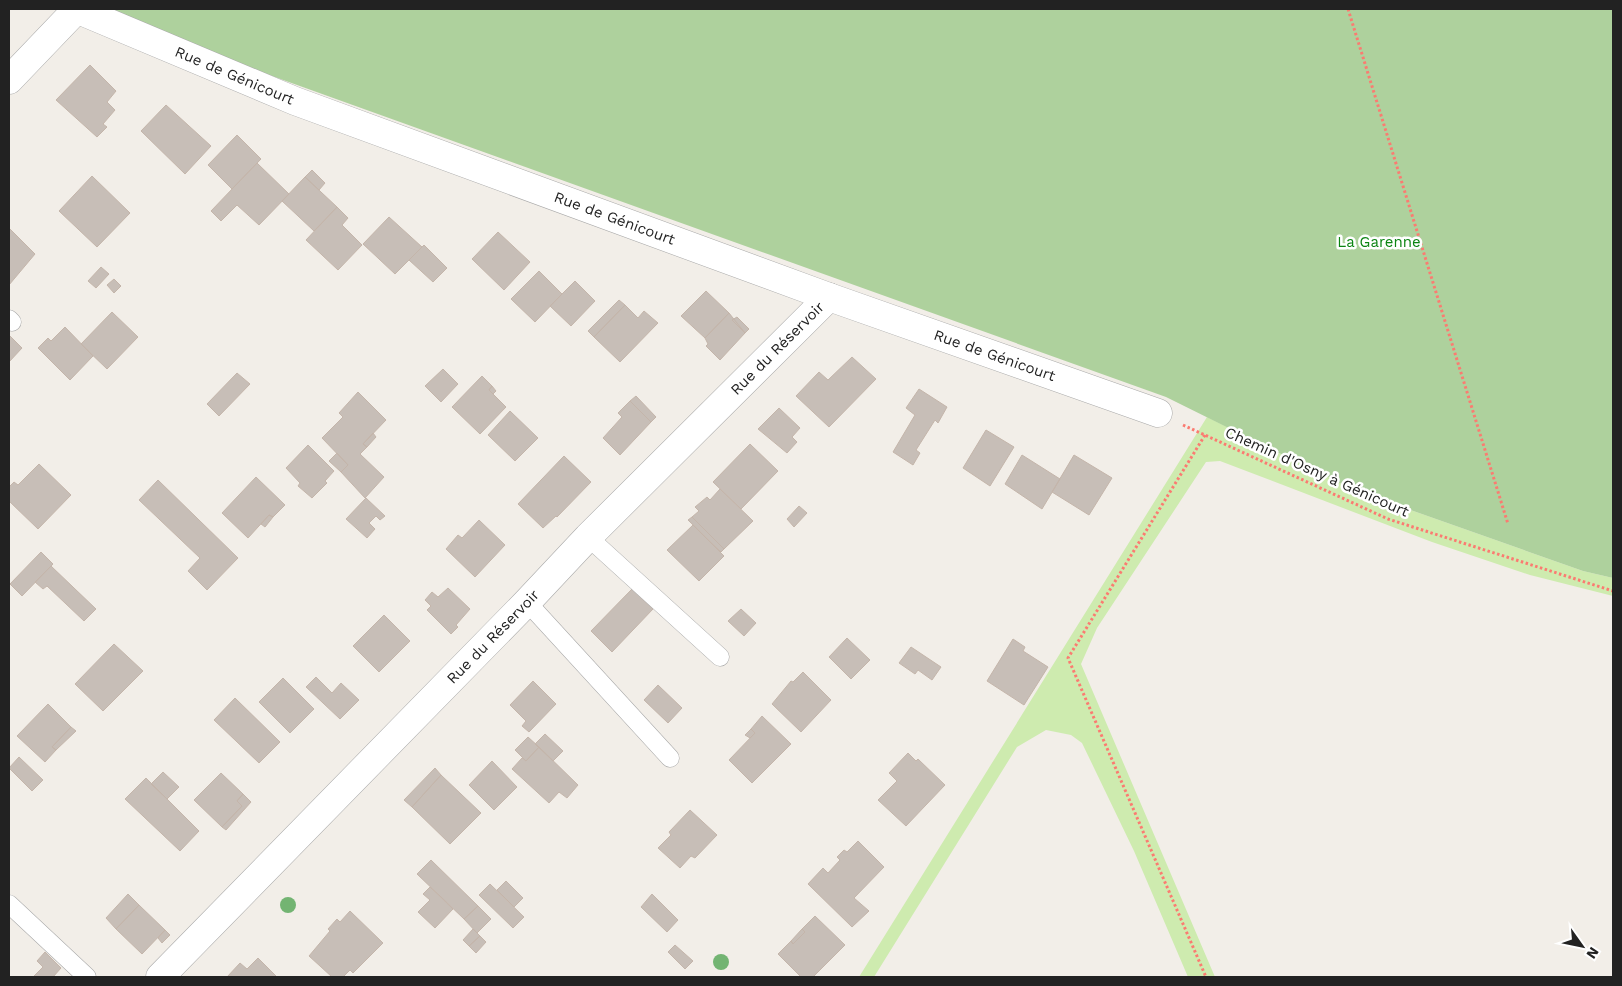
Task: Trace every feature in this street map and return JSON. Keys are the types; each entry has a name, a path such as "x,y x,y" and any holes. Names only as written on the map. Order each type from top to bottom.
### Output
{"street":[{"path":"9,80 77,9"},
{"name":"Rue de Génicourt","path":"77,9 294,101 829,298 1158,413"},
{"name":"Rue du Réservoir","path":"160,977 527,602 588,537 829,298"}],"lane":[{"path":"588,537 720,657"},
{"path":"527,602 670,758"},
{"path":"9,904 87,977"}],"path":[{"path":"1348,9 1508,524"},
{"name":"Chemin d'Osny à Génicourt","path":"1158,413 1388,519 1613,591"},
{"path":"1206,435 1068,658 1206,977"}],"green space":[{"name":"La Garenne","path":"108,9 1613,9 1613,578 1583,571 1354,490 1166,397 247,67"},
{"path":"1207,417 1354,490 1583,571 1613,578 1613,596 1530,575 1432,542 1220,461 1206,462 1097,628 1081,664 1215,977 1188,977 1134,851 1082,743 1071,735 1046,730 1017,747 874,977 859,977"}],"building":[{"path":"90,65 116,91 107,102 115,110 103,124 107,127 97,137 56,100"},
{"path":"166,105 211,146 185,174 141,131"},
{"path":"237,135 261,159 232,189 208,165"},
{"path":"257,163 289,194 259,225 237,205 221,221 211,211"},
{"path":"312,170 325,183 319,190 305,177"},
{"path":"92,176 130,213 97,247 59,211"},
{"path":"305,177 337,207 314,231 282,201"},
{"path":"337,207 348,218 342,225 362,245 338,270 306,240"},
{"path":"389,217 422,247 395,274 363,244"},
{"path":"10,229 35,254 9,285 9,231"},
{"path":"498,232 530,262 504,290 472,259"},
{"path":"424,245 447,268 433,282 409,260"},
{"path":"101,267 109,274 96,288 88,281"},
{"path":"539,271 562,294 535,322 511,299"},
{"path":"114,279 121,286 114,293 107,285"},
{"path":"575,281 595,301 571,326 550,306"},
{"path":"706,291 729,313 705,338 681,316"},
{"path":"619,300 625,305 594,337 588,331"},
{"path":"625,305 638,318 644,311 658,323 620,362 594,337"},
{"path":"112,312 138,337 107,369 81,344"},
{"path":"729,313 745,333 720,360 706,346 708,344 705,338"},
{"path":"737,317 749,329 745,333 732,320"},
{"path":"65,327 93,356 70,380 38,348 48,338 51,341"},
{"path":"9,335 22,348 9,362"},
{"path":"852,357 876,379 829,427 796,396 819,372 828,380"},
{"path":"443,369 458,384 441,402 425,386"},
{"path":"237,373 250,384 219,416 207,404"},
{"path":"482,376 492,386 489,390 506,407 480,434 452,407"},
{"path":"492,386 496,391 493,394 489,390"},
{"path":"919,389 947,407 938,423 935,420 916,450 920,453 913,465 893,452 915,415 906,408"},
{"path":"358,392 386,420 363,444 367,447 360,454 384,477 365,498 341,472 348,465 322,438 343,417 339,413"},
{"path":"636,396 656,417 651,422 630,401"},
{"path":"630,401 651,422 620,455 603,438 622,417 618,413"},
{"path":"779,408 800,428 792,437 797,442 787,453 758,429"},
{"path":"510,411 538,438 515,461 488,435"},
{"path":"986,430 1014,447 990,486 963,468"},
{"path":"373,433 376,437 367,447 363,444"},
{"path":"750,444 778,471 741,509 713,482"},
{"path":"308,445 334,471 325,481 327,483 312,498 298,486 300,483 286,468"},
{"path":"337,453 348,465 341,472 329,461"},
{"path":"1022,455 1060,479 1042,509 1005,484"},
{"path":"1074,455 1112,478 1089,515 1052,492"},
{"path":"564,456 591,482 557,517 543,528 518,504"},
{"path":"39,464 71,495 38,529 9,501 9,487 14,482 18,485"},
{"path":"256,477 285,505 273,517 269,515 248,538 222,513"},
{"path":"158,480 238,558 207,590 188,571 200,558 139,500"},
{"path":"720,489 753,521 724,549 692,517 699,511 695,507 707,497 710,500"},
{"path":"366,498 385,516 380,520 376,516 369,523 375,529 367,538 346,519"},
{"path":"799,506 807,513 794,527 787,519"},
{"path":"269,515 273,517 265,527 261,524"},
{"path":"692,517 724,549 721,552 688,520"},
{"path":"479,520 505,545 475,577 446,549 458,535 462,538"},
{"path":"693,525 724,556 699,581 667,550"},
{"path":"41,552 53,564 22,596 10,584"},
{"path":"51,566 96,609 84,621 47,586 43,589 35,582"},
{"path":"448,588 470,609 451,634 427,610 431,606 425,600 432,592 438,597"},
{"path":"632,589 653,609 612,652 591,631"},
{"path":"741,609 756,623 744,636 728,621"},
{"path":"384,615 410,641 379,672 353,646"},
{"path":"847,638 870,660 851,679 829,657"},
{"path":"1013,639 1025,647 1023,651 1048,667 1024,705 987,681"},
{"path":"114,644 143,671 103,711 75,684"},
{"path":"911,647 941,667 932,680 918,670 915,674 899,663"},
{"path":"803,672 831,700 801,732 772,704 791,681 793,682"},
{"path":"316,677 332,693 341,683 359,700 340,719 306,687"},
{"path":"283,678 314,709 290,733 259,702"},
{"path":"533,681 556,704 529,732 522,726 526,721 510,705"},
{"path":"658,685 682,708 668,723 644,700"},
{"path":"235,698 280,742 259,763 214,720"},
{"path":"48,704 71,727 52,747 56,750 45,762 17,736"},
{"path":"762,716 791,744 752,783 729,760 755,733 751,729"},
{"path":"71,727 76,731 56,750 52,747"},
{"path":"751,729 755,733 750,738 745,735"},
{"path":"545,734 563,751 553,761 535,744"},
{"path":"528,737 539,747 526,761 515,750"},
{"path":"539,747 578,785 567,798 559,792 549,803 512,769 522,758 526,761"},
{"path":"908,753 916,761 918,759 945,785 906,826 878,800 897,781 889,773"},
{"path":"19,757 43,780 32,791 9,768"},
{"path":"492,761 517,787 494,810 469,785"},
{"path":"435,768 441,775 412,807 404,800"},
{"path":"163,772 179,787 167,799 151,784"},
{"path":"221,773 243,794 237,801 242,806 222,827 194,800"},
{"path":"441,775 481,813 450,844 412,807"},
{"path":"146,778 199,831 180,851 125,799"},
{"path":"243,794 251,802 226,830 222,827 242,806 237,801"},
{"path":"690,810 717,835 695,858 691,856 680,868 658,848 671,835 669,832"},
{"path":"858,841 884,867 854,898 869,911 852,927 808,884 823,868 828,873 840,860 837,857 844,850 847,852"},
{"path":"431,860 478,906 464,919 417,874"},
{"path":"506,881 523,898 514,907 497,890"},
{"path":"490,884 524,917 513,928 479,895"},
{"path":"430,887 453,909 435,928 418,912 430,900 423,894"},
{"path":"128,894 139,905 116,929 106,918"},
{"path":"652,894 678,920 667,932 641,907"},
{"path":"139,905 165,930 142,954 116,929"},
{"path":"478,906 491,919 477,933 464,919"},
{"path":"350,911 383,943 353,973 350,970 343,977 332,977 309,956 330,931 328,929 337,919 340,922"},
{"path":"815,916 845,945 813,977 801,977 778,954 791,941 793,944 805,932 802,929"},
{"path":"473,929 480,936 469,946 463,940"},
{"path":"802,929 805,932 793,944 791,941"},
{"path":"165,930 170,935 162,943 158,938"},
{"path":"480,936 486,942 476,953 469,946"},
{"path":"675,945 693,961 685,969 668,952"},
{"path":"45,952 61,968 53,977 33,977 43,967 37,961"},
{"path":"258,958 277,977 227,977 240,963 247,969"}]}
